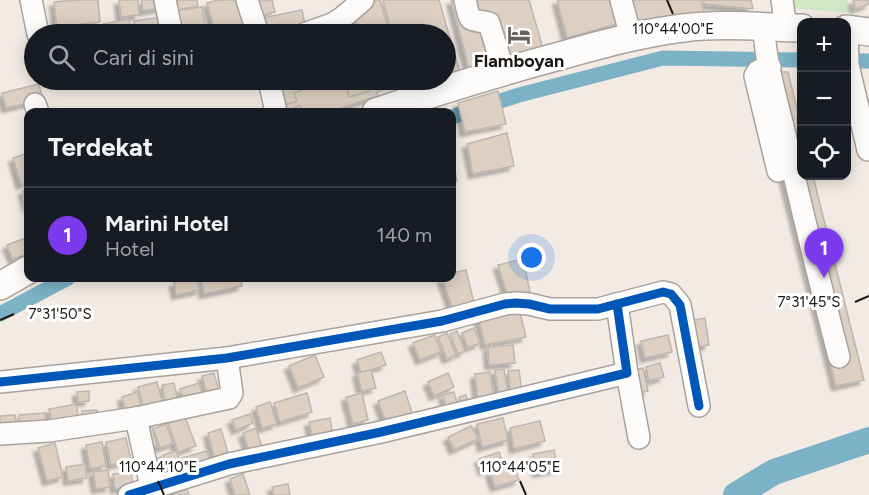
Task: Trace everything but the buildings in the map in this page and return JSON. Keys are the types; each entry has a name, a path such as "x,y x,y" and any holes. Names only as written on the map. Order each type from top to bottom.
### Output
{"main road":[{"path":"456,87 631,37 686,28 724,26 776,43"},
{"path":"851,30 869,32"},
{"path":"389,108 446,90"},
{"path":"0,286 24,272"}],"street":[{"path":"31,0 36,24"},
{"path":"165,0 170,24"},
{"path":"247,0 255,24"},
{"path":"332,24 344,17 363,0"},
{"path":"465,0 472,21 489,23 504,72"},
{"path":"621,0 631,37"},
{"path":"782,0 776,43 810,243 839,357"},
{"path":"776,43 755,76 792,227"},
{"path":"851,70 868,150"},
{"path":"271,90 275,108"},
{"path":"0,382 227,358 442,321 505,304 529,304 550,309 598,309 663,292 676,298 683,313 699,406"},
{"path":"617,304 639,438"},
{"path":"0,434 49,431 136,418 229,398 232,393 227,358"},
{"path":"129,495 229,464 381,432 627,374"},
{"path":"136,418 152,487"}],"green space":[{"path":"789,0 847,0 850,13 790,8"}],"waterway":[{"path":"456,116 519,95 663,58 797,60"},
{"path":"851,61 869,61"},
{"path":"0,314 60,282"},
{"path":"736,495 774,472 869,440"}],"cycle path":[{"path":"0,382 227,358 442,321 505,304 529,304 550,309 598,309 663,292 671,294 680,305 699,406"},
{"path":"129,495 229,464 381,432 627,373 617,304"}],"place":[{"name":"Flamboyan","path":"519,35"},
{"name":"Marini Hotel","path":"824,278"}]}
